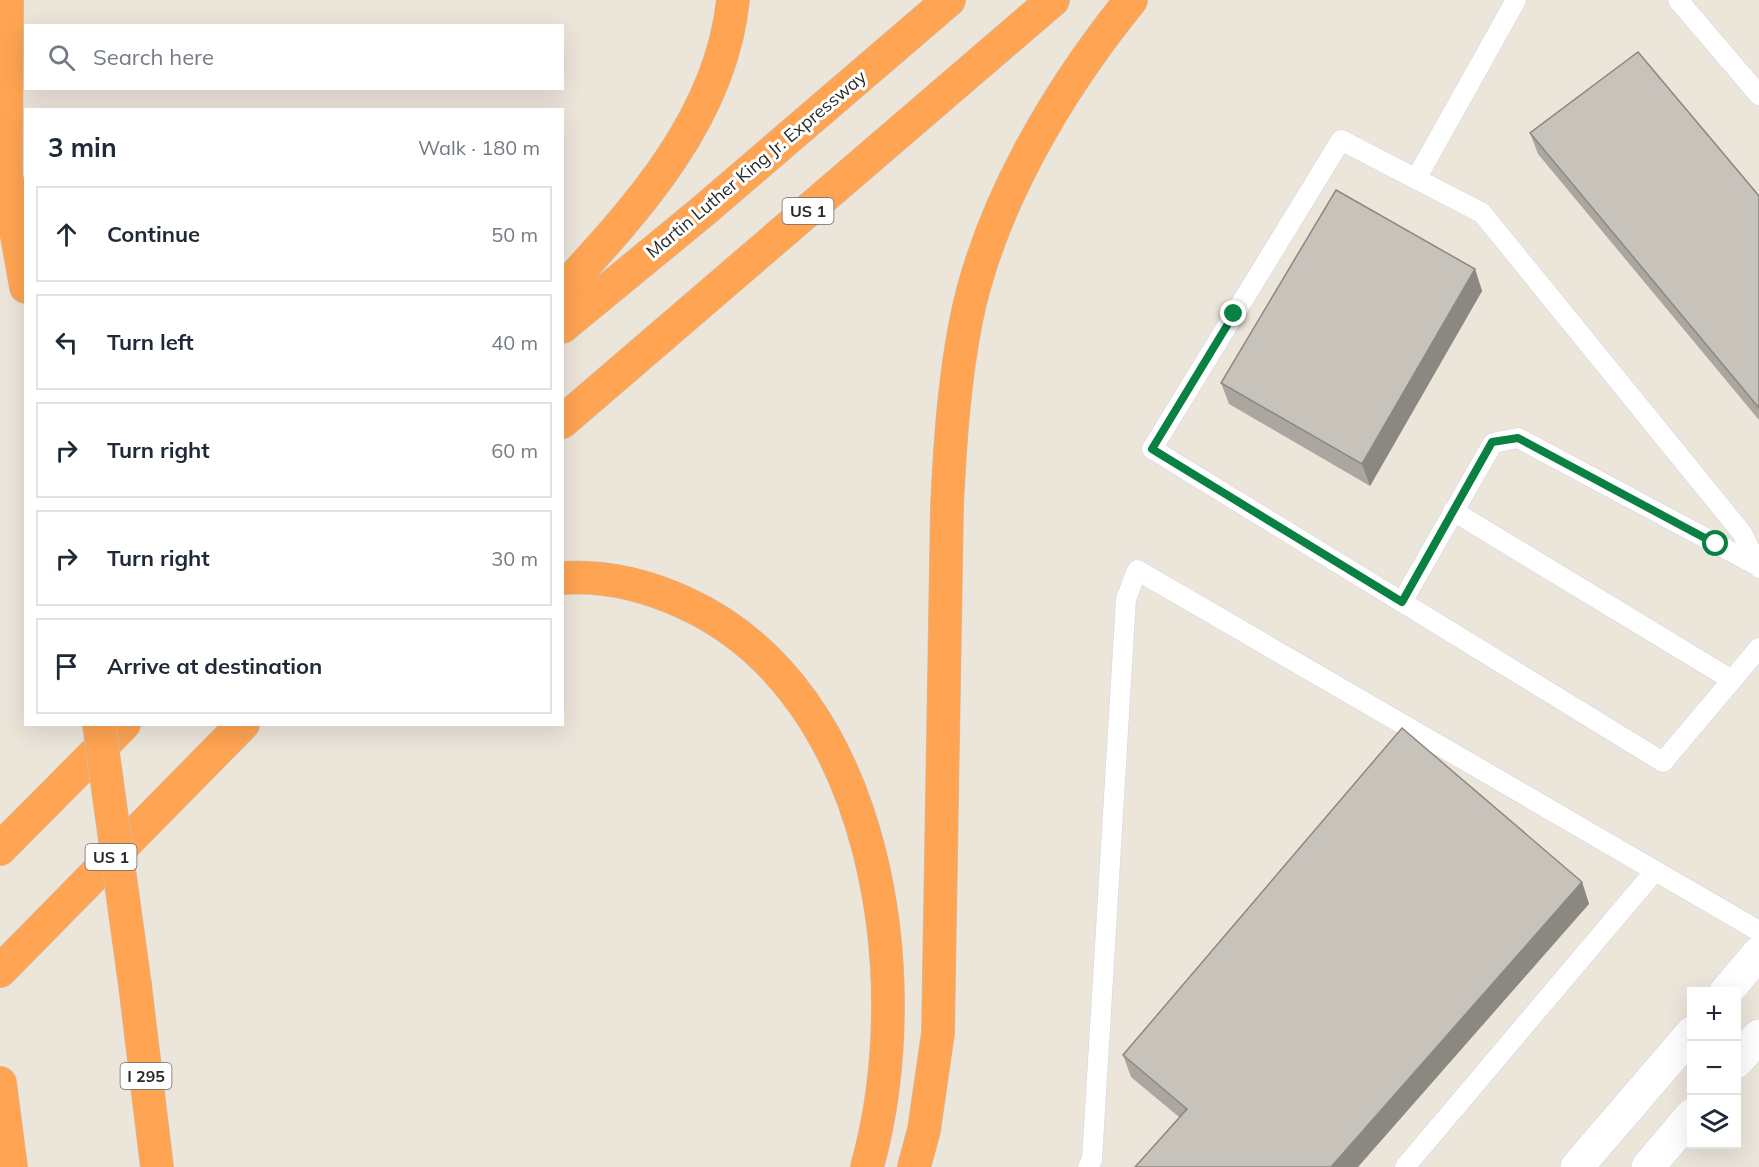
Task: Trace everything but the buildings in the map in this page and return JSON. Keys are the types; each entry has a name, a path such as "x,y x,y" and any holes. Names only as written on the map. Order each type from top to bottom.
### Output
{"highway":[{"path":"7,0 3,159 24,276"},
{"path":"564,288 611,237 671,160 709,87 722,50 733,0"},
{"name":"Martin Luther King Jr. Expressway","path":"564,325 702,212 949,0"},
{"name":"US 1","path":"564,420 1053,0"},
{"path":"914,1167 924,1130 938,1033 947,506 950,435 966,319 999,220 1020,169 1079,69 1131,0"},
{"path":"564,578 609,579 645,586 702,611 758,651 780,674 822,734 846,785 864,835 877,885 885,933 890,985 886,1077 879,1121 867,1167"},
{"name":"I 295","path":"99,726 135,985 157,1167"},
{"path":"0,849 122,726"},
{"path":"233,735 249,726"},
{"name":"US 1","path":"0,971 233,735"},
{"path":"147,1082 169,1167"},
{"path":"0,1083 10,1167"}],"street":[{"path":"1730,987 1759,953"},
{"path":"1741,1057 1759,1036"},
{"path":"1577,1167 1687,1039"},
{"path":"1648,1167 1687,1121"}],"lane":[{"path":"1416,179 1516,0"},
{"path":"1678,0 1759,94"},
{"path":"1757,566 1742,533 1482,213 1341,140 1152,449 1663,762 1759,648"},
{"path":"1402,602 1492,442 1518,438 1757,566"},
{"path":"1453,512 1732,680"},
{"path":"1088,1167 1092,1160 1126,599 1137,570 1759,931"},
{"path":"1405,1167 1655,871"}],"route":[{"path":"1234,314 1152,449 1402,602 1492,442 1518,438 1716,544"}]}
